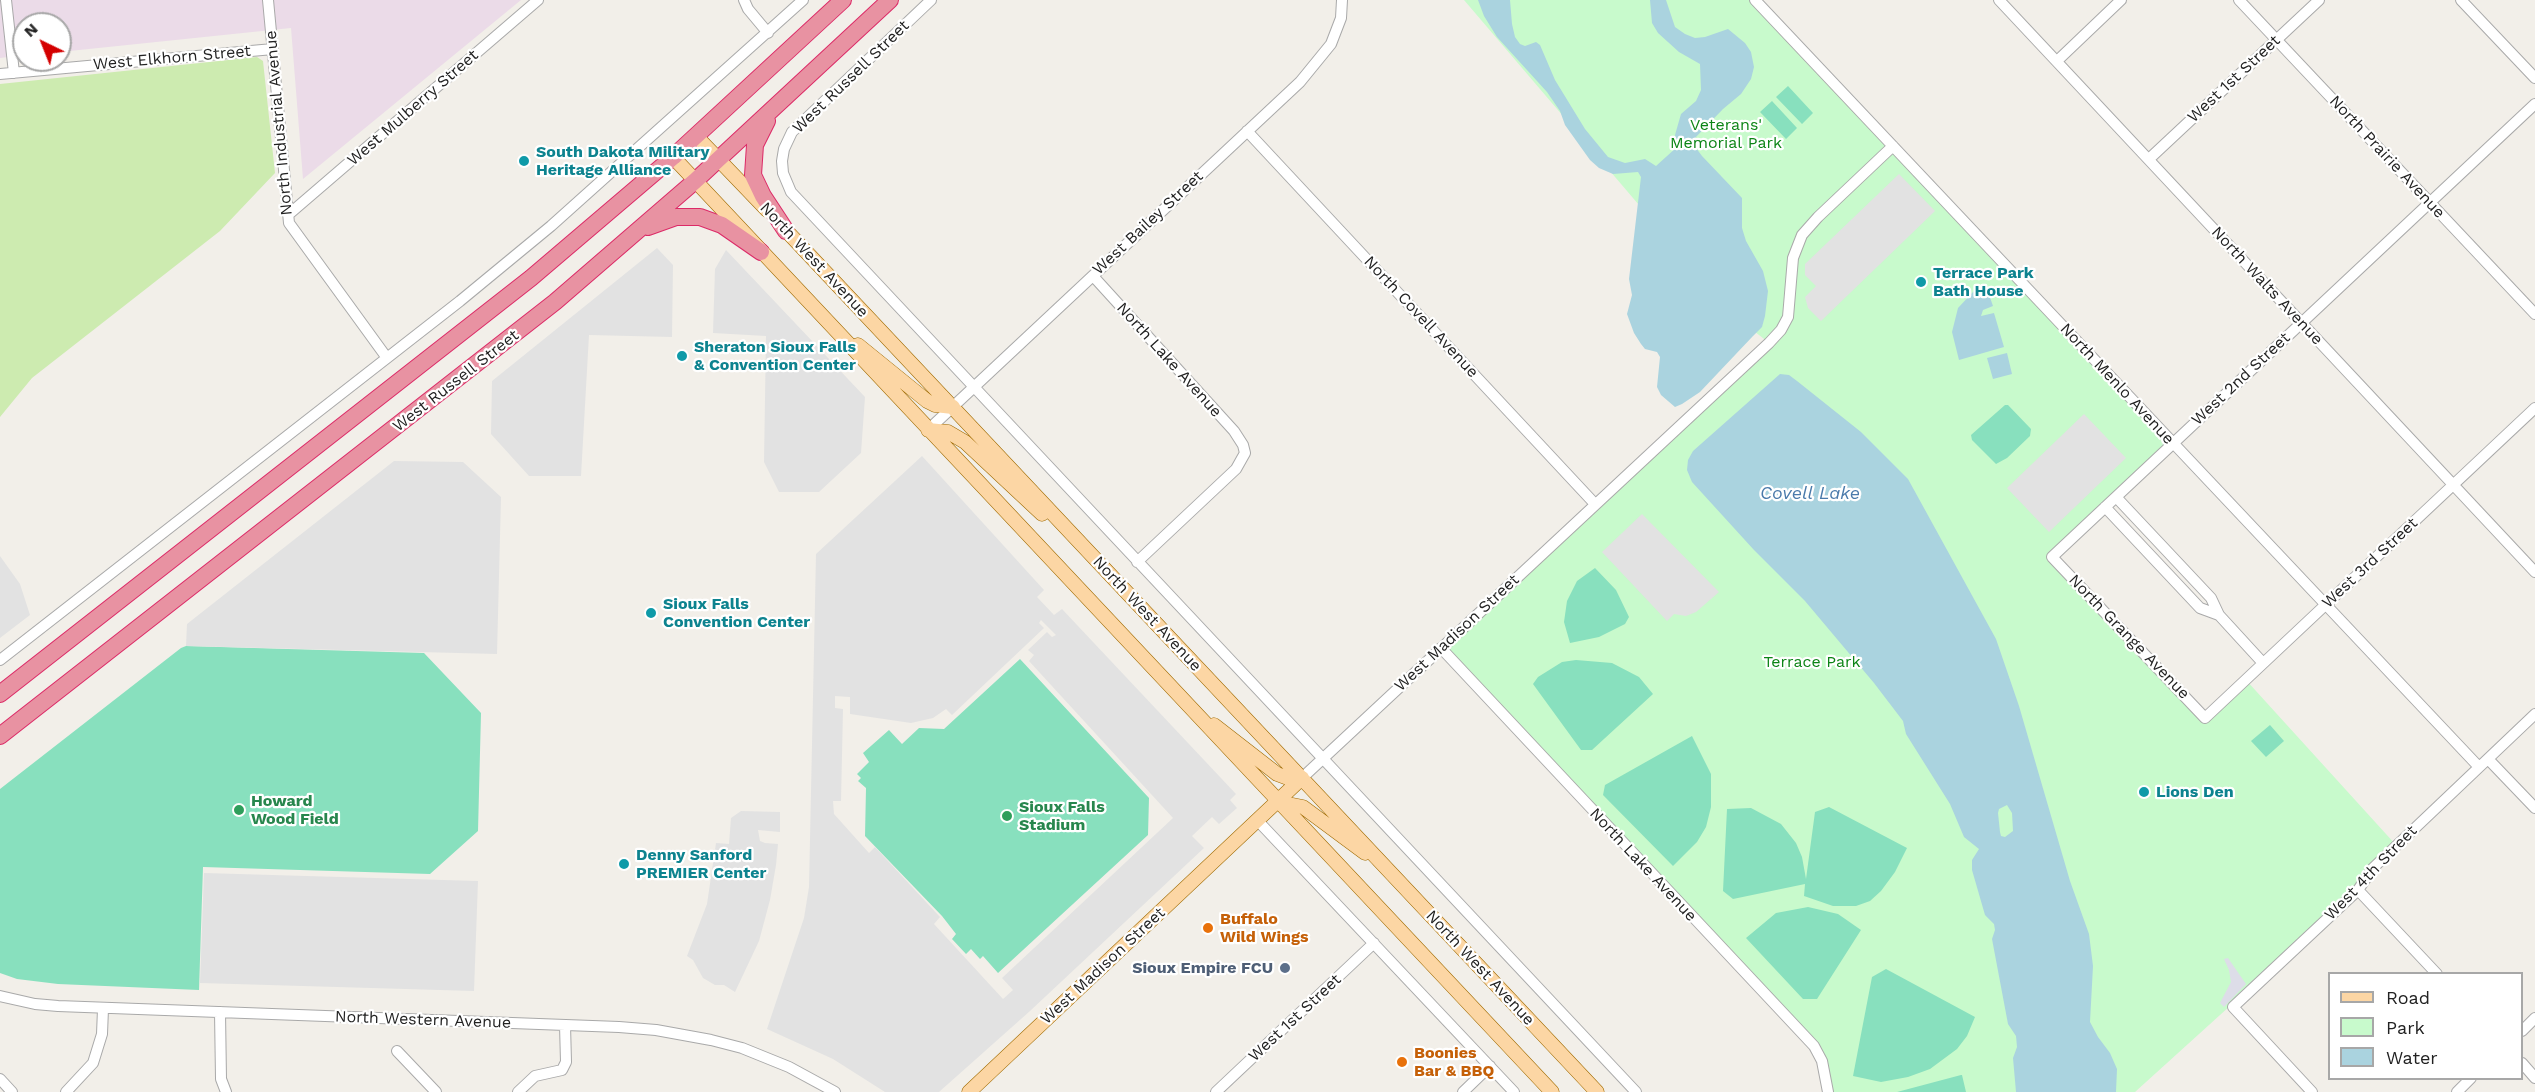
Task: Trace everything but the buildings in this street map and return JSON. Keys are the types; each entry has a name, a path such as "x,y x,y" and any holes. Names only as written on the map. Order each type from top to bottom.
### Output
{"highway":[{"name":"West Russell Street","path":"0,694 480,320 673,157 843,0"},
{"name":"West Russell Street","path":"0,736 502,344 695,181 890,0"},
{"path":"786,231 756,185 753,164 755,145 768,120 813,72"},
{"path":"627,240 665,219 694,216 722,225 761,252"}],"main road":[{"name":"North West Avenue","path":"696,136 1597,1092"},
{"name":"North West Avenue","path":"673,157 1196,716 1552,1092"},
{"path":"843,337 850,339 865,350 927,401 944,407 953,407"},
{"path":"928,430 948,432 964,442 1037,509 1076,538"},
{"path":"1196,716 1234,739 1277,774 1293,780 1302,778"},
{"name":"West Madison Street","path":"969,1092 1302,778"},
{"path":"1278,802 1303,807 1346,841 1380,861"}],"street":[{"path":"6,0 14,73"},
{"name":"North Industrial Avenue","path":"267,0 289,223 387,358"},
{"name":"West Mulberry Street","path":"288,215 538,0"},
{"path":"744,0 748,9 768,33"},
{"path":"0,660 387,358 551,226 803,0"},
{"name":"West Russell Street","path":"782,161 784,149 792,132 931,0"},
{"name":"West Bailey Street","path":"928,430 1292,90 1324,54 1336,33 1342,0"},
{"name":"North Menlo Avenue","path":"1755,0 2479,768"},
{"name":"North Walts Avenue","path":"1999,0 2535,572"},
{"path":"2057,61 2121,0"},
{"name":"North Prairie Avenue","path":"2239,0 2535,314"},
{"name":"West 1st Street","path":"2148,159 2319,0"},
{"path":"2461,0 2535,78"},
{"name":"West Elkhorn Street","path":"0,74 273,49"},
{"name":"West 2nd Street","path":"2052,557 2535,104"},
{"name":"North Covell Avenue","path":"1247,130 1595,504"},
{"name":"West Madison Street","path":"1302,778 1781,330 1791,303 1793,258 1802,236 1818,217 1893,146"},
{"name":"North West Avenue","path":"782,161 787,183 799,202 1636,1092"},
{"name":"North Lake Avenue","path":"1093,276 1234,431 1245,453 1236,469 1137,562"},
{"name":"West 3rd Street","path":"2205,718 2535,408"},
{"path":"2116,497 2211,598 2219,615 2263,663"},
{"path":"2105,507 2200,608 2219,615"},
{"name":"North Grange Avenue","path":"2052,557 2205,718"},
{"name":"North Lake Avenue","path":"1441,648 1814,1046 1822,1060 1827,1092"},
{"name":"West 4th Street","path":"2312,1092 2233,1007 2358,890 2373,868 2535,714"},
{"path":"2488,759 2535,808"},
{"path":"1258,821 1514,1092"},
{"path":"2358,890 2435,972"},
{"name":"West 1st Street","path":"1216,1092 1374,943"},
{"name":"North Western Avenue","path":"0,996 35,1004 103,1009 656,1030 711,1040 762,1056 814,1079 835,1092"},
{"path":"66,1092 93,1063 102,1034 103,1009"},
{"path":"220,1012 221,1079 226,1092"},
{"path":"2523,1030 2535,1018"},
{"path":"518,1092 535,1076 562,1070 566,1062 565,1025"},
{"path":"397,1051 436,1092"},
{"path":"2523,1065 2535,1078"},
{"path":"1463,1092 1490,1066"},
{"path":"0,1079 12,1092"},
{"path":"2457,1092 2469,1080"}],"shaded area":[{"path":"0,0 521,0 303,179 291,28 72,51 72,12 12,12 12,56 0,58"},
{"path":"1899,174 1935,211 1821,321 1808,308 1805,297 1816,286 1805,275 1805,264"},
{"path":"657,248 673,265 672,337 589,335 581,476 529,476 491,434 492,381"},
{"path":"726,250 865,397 861,453 819,492 779,492 764,462 766,336 713,333 715,269"},
{"path":"2084,414 2126,458 2049,532 2007,488"},
{"path":"922,456 1044,590 1037,597 1054,615 1062,609 1236,794 1230,800 1237,808 1219,824 1212,817 1192,836 1204,848 1030,1011 939,1092 885,1092 833,1059 767,1029 804,918 809,887 816,554","holes":["1041,620 1056,635 1052,637 1047,632 1028,650 1034,655 1029,661 1173,818 1002,978 1013,990 1003,999 934,924 940,917 875,847 869,853 834,814 833,801 841,801 843,709 835,708 835,696 850,697 850,714 911,723 933,718 946,709 952,715 1044,628 1039,623"]},
{"path":"394,461 463,462 501,497 497,654 186,646 187,624"},
{"path":"1642,514 1719,592 1696,612 1686,616 1674,614 1667,621 1602,552"},
{"path":"0,556 20,584 30,615 0,638"},
{"path":"741,811 780,812 780,832 758,830 760,841 778,844 776,865 759,941 735,992 724,985 715,985 703,978 693,960 687,956 707,904 716,843 729,844 731,818"},
{"path":"204,873 478,881 474,991 200,983"},
{"path":"2228,958 2246,984 2224,1007 2220,1003 2231,982 2224,959"}],"green space":[{"name":"Terrace Park","path":"1464,0 1755,0 2173,443 2053,556 2205,718 2246,680 2396,845 2358,890 2135,1092 1826,1092 1818,1053 1441,648 1768,342 1732,314"},
{"path":"257,57 263,61 275,173 220,231 32,378 0,417 0,84"},
{"path":"1788,86 1813,113 1802,124 1776,97"},
{"path":"1772,101 1797,128 1786,139 1760,112"},
{"path":"2005,405 2008,405 2031,429 2030,436 2007,458 1996,464 1972,440 1971,435"},
{"path":"1595,568 1616,590 1629,617 1625,624 1599,637 1570,643 1564,622 1567,601 1577,581"},
{"name":"Howard Wood Field","path":"186,646 424,653 481,713 478,831 430,874 203,867 199,990 58,984 17,979 0,973 0,789"},
{"name":"Sioux Falls Stadium","path":"1020,659 1149,798 1148,835 998,973 983,956 980,959 971,949 966,954 952,939 956,934 942,916 865,836 866,788 858,781 861,778 857,774 869,762 863,753 889,730 902,744 919,728 944,729"},
{"path":"1576,660 1612,663 1639,677 1653,694 1592,750 1581,750 1533,684 1538,677 1562,662"},
{"path":"2270,725 2284,741 2266,757 2251,741"},
{"path":"1692,736 1711,774 1711,807 1706,827 1697,842 1673,866 1603,795 1605,785"},
{"path":"1829,807 1907,848 1895,872 1881,891 1870,901 1856,906 1833,906 1804,896 1805,884 1733,899 1723,891 1727,809 1751,808 1781,824 1796,843 1802,857 1806,879 1815,812"},
{"path":"1808,907 1838,914 1861,930 1817,999 1803,999 1746,938 1776,913"},
{"path":"1886,969 1975,1017 1967,1036 1957,1049 1930,1069 1908,1077 1881,1082 1853,1076 1872,977"},
{"path":"1961,1075 1966,1092 1897,1092"}],"water":[{"path":"1478,0 1510,0 1515,37 1520,44 1525,46 1536,42 1540,45 1555,80 1585,129 1608,157 1625,163 1645,159 1656,166 1677,147 1675,135 1681,114 1696,101 1701,90 1700,64 1679,52 1658,33 1652,23 1650,0 1666,0 1675,27 1685,34 1695,38 1705,37 1728,29 1745,43 1751,52 1754,67 1751,79 1741,94 1695,138 1696,148 1702,156 1742,198 1742,228 1746,241 1763,271 1768,291 1765,316 1762,327 1700,392 1682,404 1675,407 1661,395 1657,387 1660,357 1657,352 1645,349 1641,344 1627,314 1632,295 1629,279 1641,177 1638,172 1613,174 1599,168 1590,160 1565,125 1560,111 1547,92 1497,37 1484,16"},
{"path":"1986,286 1993,306 1983,310 1981,316 1994,313 2004,347 1959,360 1952,332 1958,308 1973,292"},
{"path":"2007,353 2012,374 1993,379 1987,358"},
{"name":"Covell Lake","path":"1780,374 1789,375 1861,432 1908,479 1996,639 2019,706 2070,881 2089,934 2093,966 2090,1022 2110,1053 2117,1069 2116,1092 2016,1092 2013,1058 2017,1047 2016,1036 2008,1024 1992,939 1994,924 1985,915 1972,870 1972,860 1979,849 1964,837 1950,804 1906,734 1903,721 1874,683 1805,601 1754,550 1692,482 1687,470 1688,460 1693,451","holes":["2007,805 2012,813 2013,831 2005,837 2001,836 1999,809"]}],"place":[{"name":"South Dakota Military Heritage Alliance","path":"524,161"},
{"name":"Terrace Park Bath House","path":"1921,282"},
{"name":"Sheraton Sioux Falls & Convention Center","path":"682,356"},
{"name":"Sioux Falls Convention Center","path":"651,613"},
{"name":"Lions Den","path":"2144,792"},
{"name":"Howard Wood Field","path":"239,810"},
{"name":"Sioux Falls Stadium","path":"1007,816"},
{"name":"Denny Sanford PREMIER Center","path":"624,864"},
{"name":"Buffalo Wild Wings","path":"1208,928"},
{"name":"Sioux Empire FCU","path":"1285,968"},
{"name":"Boonies Bar & BBQ","path":"1402,1062"}],"park label":[{"name":"Veterans' Memorial Park","path":"1726,134"}]}
